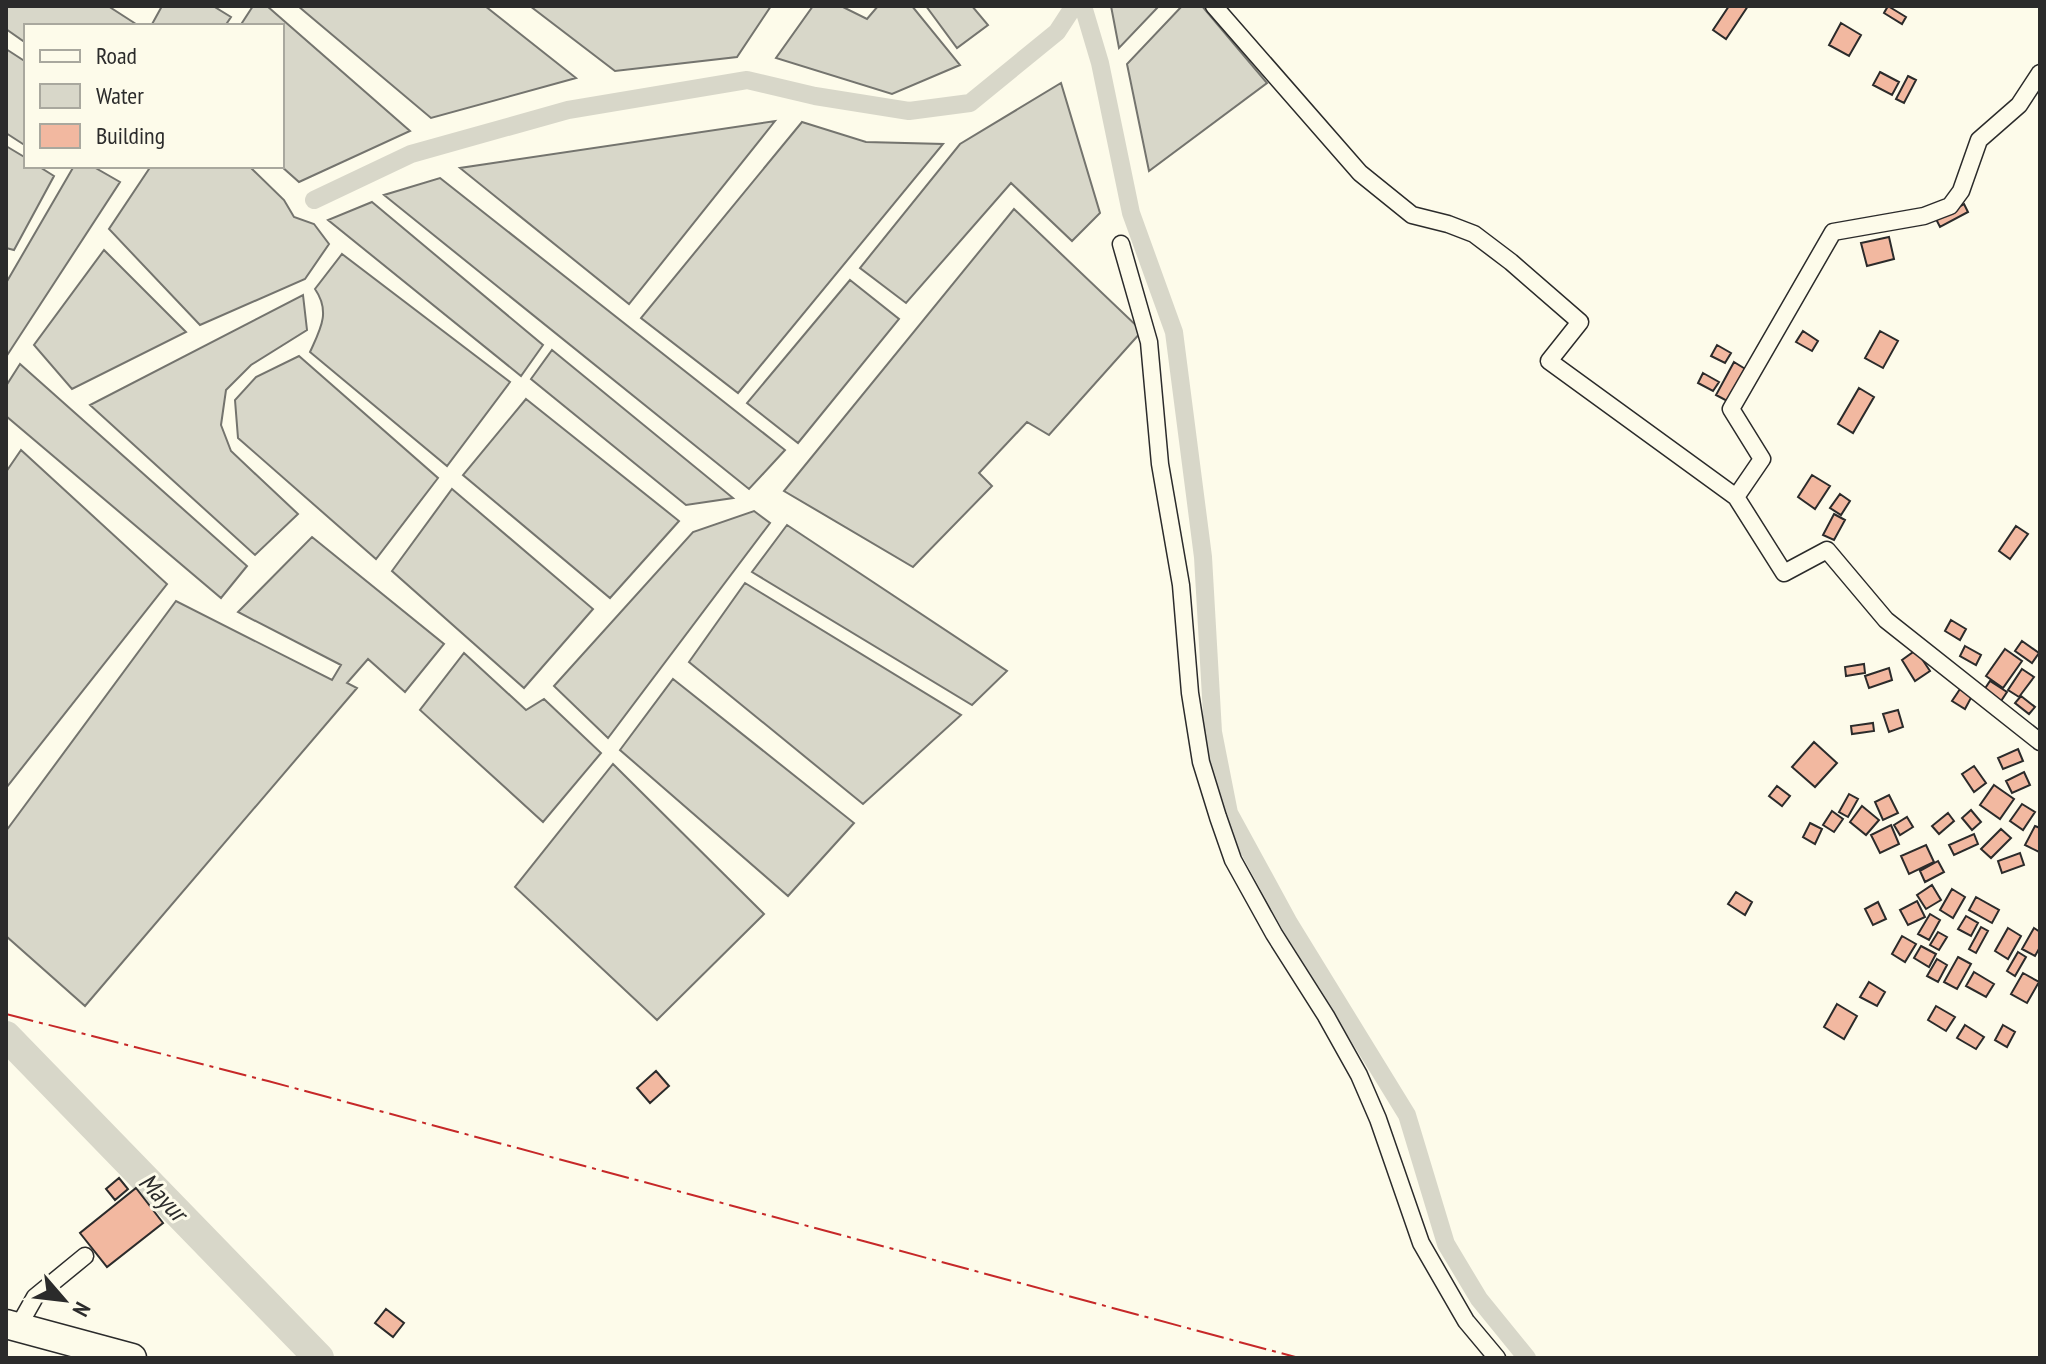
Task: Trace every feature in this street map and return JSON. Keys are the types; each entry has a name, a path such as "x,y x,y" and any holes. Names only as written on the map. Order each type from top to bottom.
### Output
{"highway":[{"path":"12,1326 132,1358"}],"street":[{"path":"1214,6 1360,173 1412,215 1474,234 1580,322 1549,361 1736,497 1784,573 1827,550 1886,620 2040,742"},
{"path":"1736,497 1762,459 1731,409 1833,232 1924,216 1950,206 1961,191 1979,140 2019,105 2040,73"},
{"path":"1121,244 1149,342 1160,464 1181,585 1190,693 1201,762 1218,817 1233,860 1359,1075 1378,1119 1421,1243 1466,1321 1497,1358"},
{"path":"12,1326 35,1297 85,1256"}],"water":[{"path":"6,6 108,6 136,24 24,24 24,42 6,29"},
{"path":"162,6 213,6 231,17 226,24 152,24"},
{"path":"253,6 267,6 410,131 299,182 283,168 284,24 241,24"},
{"path":"298,6 485,6 576,78 431,118"},
{"path":"530,6 771,6 737,57 615,71"},
{"path":"813,6 841,6 867,19 878,6 912,6 960,65 892,94 776,58"},
{"path":"926,6 972,6 988,25 957,48"},
{"path":"1111,6 1159,6 1119,48"},
{"path":"1182,6 1202,6 1267,83 1149,171 1127,64"},
{"path":"6,49 24,61 24,145 6,133"},
{"path":"1061,83 1100,213 1072,241 1011,183 906,303 860,268 960,144"},
{"path":"775,121 629,304 460,168"},
{"path":"802,122 866,142 943,144 738,393 641,318"},
{"path":"6,146 24,157 24,168 41,168 54,176 14,250 6,248"},
{"path":"73,168 96,168 120,182 6,357 6,283"},
{"path":"150,168 251,168 284,200 294,217 314,224 329,244 305,279 200,325 109,229"},
{"path":"440,178 785,450 749,489 384,195"},
{"path":"372,202 543,345 521,376 328,220"},
{"path":"1014,209 1142,331 1049,435 1027,422 979,473 992,486 913,567 784,491"},
{"path":"104,250 186,332 72,389 34,345"},
{"path":"342,254 510,382 447,466 310,352 323,313 315,289"},
{"path":"850,280 899,319 798,443 747,403"},
{"path":"303,295 307,330 251,365 226,390 221,425 231,451 298,514 255,555 90,405"},
{"path":"552,350 733,498 686,505 531,379"},
{"path":"299,356 438,478 376,559 238,438 235,400 256,377"},
{"path":"20,364 247,566 221,598 6,416 6,386"},
{"path":"526,399 679,521 610,598 463,475"},
{"path":"21,450 167,584 6,788 6,472"},
{"path":"452,489 593,609 524,688 392,571"},
{"path":"754,511 770,523 608,738 554,686 693,532"},
{"path":"787,525 1007,671 972,705 752,572"},
{"path":"312,537 444,644 405,692 368,659 347,683 357,688 85,1006 6,936 6,831 176,601 332,680 341,665 238,612"},
{"path":"745,583 961,715 863,804 689,662"},
{"path":"464,653 526,710 544,699 601,753 543,822 420,710"},
{"path":"673,679 854,823 788,896 620,750"},
{"path":"613,764 764,914 657,1020 515,887"}],"building":[{"path":"1729,6 1748,6 1726,39 1713,30"},
{"path":"1888,6 1906,17 1902,24 1884,13"},
{"path":"1841,23 1861,35 1849,56 1829,45"},
{"path":"1880,72 1899,82 1892,95 1873,85"},
{"path":"1908,76 1916,80 1904,103 1896,99"},
{"path":"1964,204 1968,212 1940,227 1936,219"},
{"path":"1889,237 1894,259 1867,266 1861,243"},
{"path":"1803,331 1818,341 1812,351 1796,342"},
{"path":"1880,331 1898,341 1883,368 1865,358"},
{"path":"1717,345 1731,353 1725,363 1711,356"},
{"path":"1734,362 1747,370 1729,402 1716,395"},
{"path":"1703,373 1719,382 1713,391 1698,383"},
{"path":"1859,388 1874,397 1853,433 1838,424"},
{"path":"1812,475 1830,486 1815,509 1798,497"},
{"path":"1840,494 1850,501 1841,515 1830,508"},
{"path":"1834,514 1845,520 1834,540 1823,535"},
{"path":"2016,526 2028,534 2010,559 1999,551"},
{"path":"1951,620 1966,629 1960,640 1945,631"},
{"path":"2022,641 2039,653 2032,663 2015,651"},
{"path":"1965,646 1981,655 1976,665 1960,656"},
{"path":"2005,649 2022,661 2003,688 1986,676"},
{"path":"1916,650 1930,671 1915,681 1902,660"},
{"path":"1864,664 1865,673 1846,676 1845,667"},
{"path":"1889,668 1892,680 1869,688 1865,676"},
{"path":"2022,669 2034,677 2019,697 2008,690"},
{"path":"1990,681 2007,692 1999,704 1982,693"},
{"path":"1960,689 1972,696 1965,709 1952,701"},
{"path":"2021,696 2035,707 2029,714 2015,703"},
{"path":"1898,710 1903,727 1889,732 1883,714"},
{"path":"1873,723 1874,731 1852,734 1851,726"},
{"path":"1814,742 1837,763 1815,787 1792,767"},
{"path":"2018,749 2023,761 2003,769 1998,758"},
{"path":"1974,766 1986,783 1974,792 1962,774"},
{"path":"2024,772 2030,785 2012,793 2006,781"},
{"path":"1994,785 2014,799 2000,819 1980,805"},
{"path":"1777,786 1790,796 1782,806 1769,796"},
{"path":"1849,794 1858,799 1848,817 1839,812"},
{"path":"1889,795 1898,813 1883,820 1875,802"},
{"path":"2022,804 2035,812 2023,830 2010,821"},
{"path":"1862,806 1879,820 1866,835 1850,822"},
{"path":"1971,810 1981,822 1972,830 1962,818"},
{"path":"1832,811 1843,819 1834,832 1823,825"},
{"path":"1948,813 1954,821 1939,834 1932,826"},
{"path":"1907,817 1913,827 1900,835 1894,825"},
{"path":"1810,823 1822,829 1815,844 1803,837"},
{"path":"1891,825 1899,844 1880,853 1871,835"},
{"path":"2035,826 2040,828 2039,852 2025,845"},
{"path":"2001,829 2011,838 1991,858 1981,849"},
{"path":"1974,834 1978,844 1954,855 1949,845"},
{"path":"1926,845 1934,862 1909,874 1901,856"},
{"path":"2020,853 2024,865 2002,873 1998,861"},
{"path":"1938,861 1944,872 1925,882 1920,871"},
{"path":"1932,885 1941,900 1926,909 1917,895"},
{"path":"1952,889 1965,897 1953,918 1940,910"},
{"path":"1736,892 1752,902 1745,915 1728,904"},
{"path":"1976,897 1999,910 1992,923 1969,910"},
{"path":"1917,901 1925,917 1908,925 1900,910"},
{"path":"1878,902 1886,919 1873,925 1865,909"},
{"path":"1930,914 1940,920 1929,940 1918,934"},
{"path":"1966,916 1978,923 1971,936 1958,929"},
{"path":"1981,927 1988,931 1976,953 1969,949"},
{"path":"2008,928 2021,936 2008,959 1995,951"},
{"path":"2034,928 2040,932 2040,947 2035,956 2022,949"},
{"path":"1938,932 1947,937 1939,950 1930,945"},
{"path":"1902,936 1916,944 1905,962 1892,954"},
{"path":"1921,946 1936,954 1929,967 1914,958"},
{"path":"2018,952 2026,957 2015,976 2007,971"},
{"path":"1958,957 1971,964 1957,989 1944,982"},
{"path":"1937,959 1947,965 1938,982 1927,976"},
{"path":"1974,972 1994,984 1986,997 1966,986"},
{"path":"2023,973 2039,982 2027,1003 2011,994"},
{"path":"1869,982 1885,992 1877,1006 1860,997"},
{"path":"1837,1004 1857,1016 1844,1039 1824,1027"},
{"path":"1936,1006 1955,1017 1946,1031 1928,1020"},
{"path":"1965,1025 1984,1037 1976,1049 1957,1038"},
{"path":"2003,1025 2015,1032 2007,1047 1995,1040"},
{"path":"656,1071 669,1086 650,1103 637,1088"},
{"path":"119,1178 128,1189 115,1200 106,1189"},
{"path":"136,1188 163,1223 107,1267 80,1233"},
{"path":"386,1309 404,1323 393,1337 375,1323"}],"waterway":[{"path":"314,200 411,154 568,110 747,80 815,96 909,111 970,103 1057,32 1074,6"},
{"path":"1083,6 1100,63 1131,213 1174,332 1203,557 1213,732 1229,813 1289,923 1407,1115 1446,1244 1479,1299 1527,1358"},
{"name":"Mayur","path":"6,1036 319,1358"}],"power":[{"path":"6,1014 268,1081 1299,1358"}]}
